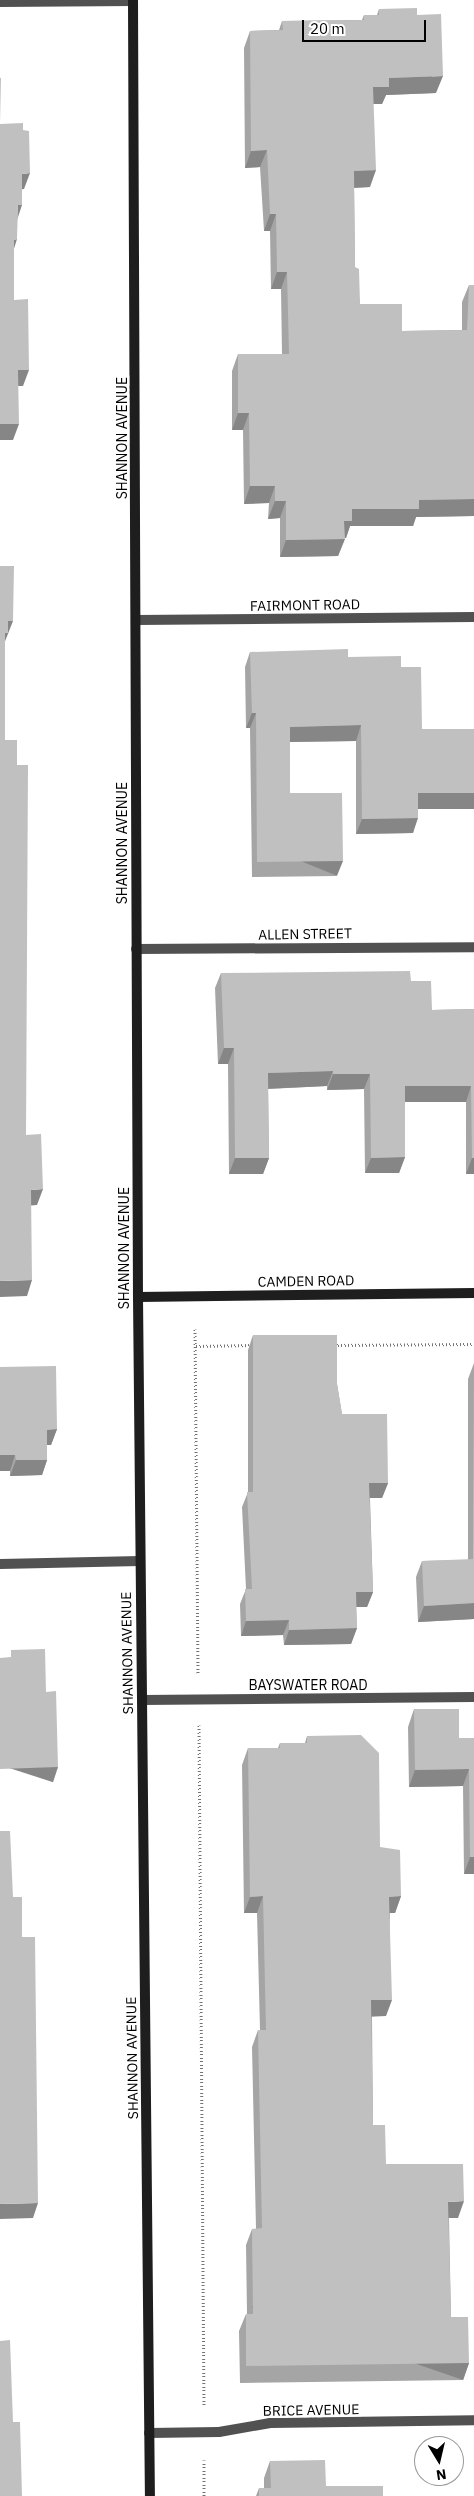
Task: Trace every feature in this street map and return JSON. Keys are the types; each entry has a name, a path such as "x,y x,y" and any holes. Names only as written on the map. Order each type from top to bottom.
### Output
{"main road":[{"name":"SHANNON AVENUE","path":"133,0 138,1297 150,2496"},
{"name":"CAMDEN ROAD","path":"138,1297 474,1292"}],"street":[{"path":"0,2 133,0"},
{"name":"FAIRMONT ROAD","path":"136,620 474,617"},
{"name":"ALLEN STREET","path":"136,949 474,947"},
{"path":"0,1564 140,1561"},
{"name":"BAYSWATER ROAD","path":"142,1700 474,1697"},
{"name":"BRICE AVENUE","path":"149,2433 204,2432 270,2423 460,2422 474,2420"}],"path":[{"path":"196,1329 204,2496"},
{"path":"325,1345 474,1344"},
{"path":"196,1346 256,1345"},
{"path":"199,1725 208,1725"}],"building":[{"path":"417,8 417,15 441,14 443,76 389,78 389,87 373,87 376,170 354,171 355,267 359,269 360,304 402,304 402,331 467,330 469,285 474,285 474,499 419,500 419,509 352,509 352,521 344,521 345,539 286,540 286,501 275,501 275,486 250,486 249,413 238,413 238,354 289,354 287,272 277,272 276,214 270,214 267,150 251,151 250,31 283,30 282,21 364,20 364,15 379,15 379,9"},
{"path":"0,78 1,78 0,124"},
{"path":"23,123 23,130 29,131 30,173 22,174 22,205 18,205 17,239 14,240 14,300 28,299 29,370 18,370 19,424 0,424 0,124"},
{"path":"0,566 14,566 13,621 8,621 8,633 5,633 5,740 17,740 17,765 28,765 26,1135 41,1134 43,1189 31,1190 32,1280 0,1281"},
{"path":"348,649 348,657 401,656 401,667 421,667 422,729 474,729 474,793 418,793 418,818 362,819 361,725 290,727 290,793 342,793 343,861 257,862 256,713 252,713 250,652"},
{"path":"410,971 411,981 431,981 432,1010 474,1009 474,1158 472,1158 471,1086 405,1086 405,1157 371,1158 370,1074 333,1074 333,1071 268,1073 269,1158 235,1158 234,1048 224,1048 221,973"},
{"path":"253,1335 337,1335 337,1384 342,1414 387,1414 388,1483 369,1483 373,1592 356,1592 357,1628 289,1630 289,1620 246,1621 245,1589 252,1589 247,1492 253,1492"},
{"path":"474,1363 474,1603 424,1606 422,1561 473,1559"},
{"path":"56,1366 57,1429 47,1430 47,1460 16,1460 15,1455 0,1455 0,1367"},
{"path":"45,1649 46,1692 56,1691 58,1767 0,1769 0,1658 11,1657 11,1650"},
{"path":"414,1709 459,1709 459,1738 474,1738 474,1857 470,1857 469,1769 415,1770"},
{"path":"361,1735 379,1753 380,1847 400,1850 401,1896 389,1897 392,2000 371,2000 373,2125 385,2125 386,2164 463,2164 464,2201 448,2202 451,2317 468,2317 469,2363 246,2366 246,2314 253,2314 252,2229 262,2228 258,2030 266,2030 263,1896 250,1897 248,1748 280,1748 280,1743 307,1743 307,1736"},
{"path":"0,1831 10,1831 13,1897 22,1897 22,1937 35,1937 38,2203 0,2204"},
{"path":"10,2340 13,2422 20,2422 22,2496 0,2496 0,2341"},
{"path":"325,2460 326,2486 383,2486 383,2496 259,2496 259,2488 271,2488 270,2461"}]}
